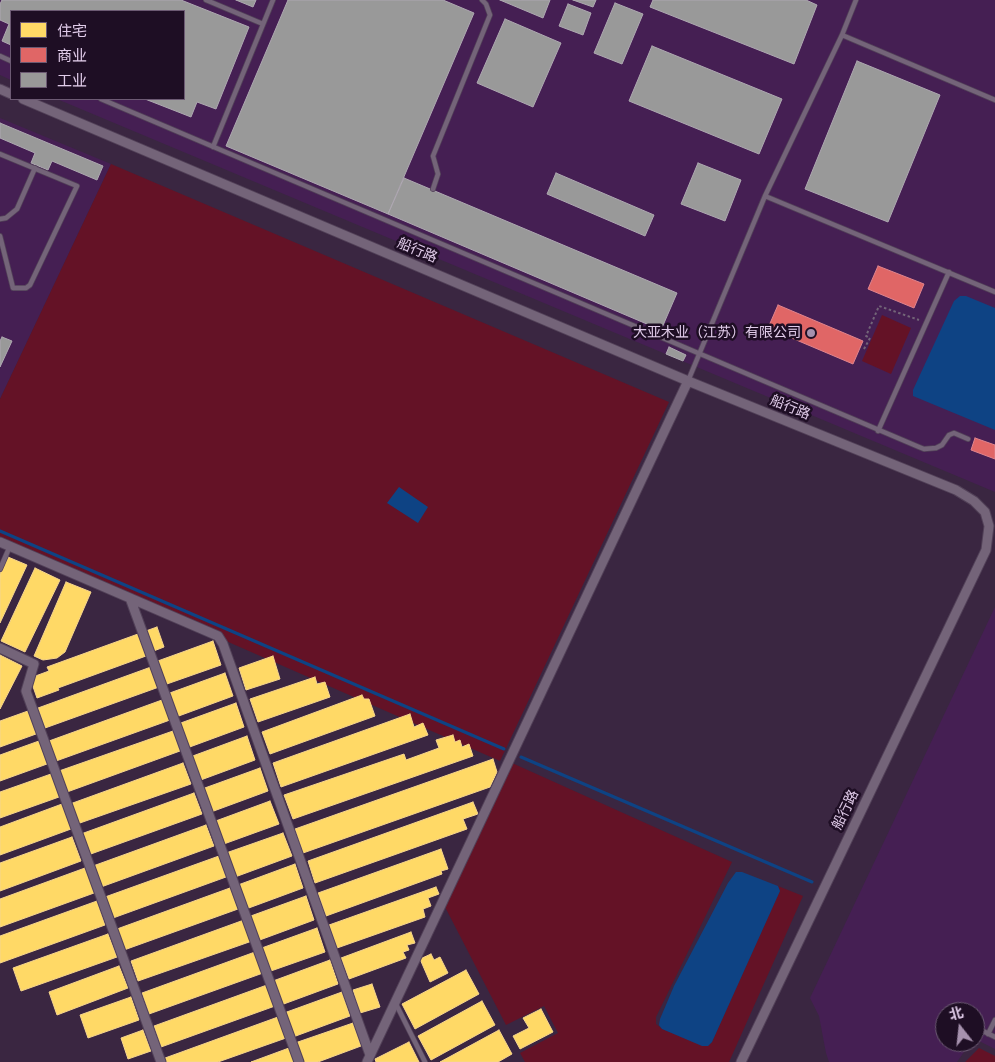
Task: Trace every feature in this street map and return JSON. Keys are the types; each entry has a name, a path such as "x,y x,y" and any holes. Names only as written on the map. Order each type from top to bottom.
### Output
{"street":[{"name":"船行路","path":"25,100 688,380 956,490 974,501 985,512 989,526 986,550 742,1062"},
{"path":"369,1059 688,380"},
{"path":"0,542 218,636 223,644 369,1059"},
{"path":"130,598 299,1062"},
{"path":"0,648 34,664 26,691 161,1062"}],"lane":[{"path":"206,0 263,24"},
{"path":"213,147 273,0"},
{"path":"433,189 438,174 433,156 490,15 486,4 482,0"},
{"path":"688,380 765,196 842,35 856,0"},
{"path":"842,35 995,100"},
{"path":"103,100 414,230 878,431 924,449 942,445 949,435 954,433 968,439"},
{"path":"0,154 77,186 30,285 26,288 13,288 0,236"},
{"path":"0,219 6,218 17,209 35,168"},
{"path":"765,196 995,292"},
{"path":"878,431 949,272"},
{"path":"0,569 10,546"},
{"path":"395,1002 426,1062"},
{"path":"988,1034 995,1020"},
{"path":"985,1032 995,1037"}],"path":[{"path":"864,350 870,338 866,336 879,306 926,322"}],"shaded area":[{"path":"0,0 995,0 995,492 59,100 185,100 185,10 10,10 10,80 0,75"},
{"path":"0,118 111,164 0,399"},
{"path":"111,164 669,402 500,761 0,542 0,399"},
{"path":"882,315 911,328 891,374 862,361"},
{"path":"995,607 995,1049 985,1044 985,1002 935,1002 935,1052 964,1052 957,1062 829,1062 819,1016 810,998"},
{"path":"512,763 732,862 656,1017 656,1024 662,1029 708,1046 712,1042 780,891 778,886 803,896 729,1062 525,1062 520,1053 558,1033 544,1006 506,1025 444,905"},
{"path":"985,1051 995,1056 995,1062 965,1062 975,1052"}],"water":[{"path":"960,296 966,296 995,308 995,430 913,396 913,390 954,301"},
{"path":"399,487 428,507 418,523 387,503"},
{"path":"736,872 742,872 778,886 780,891 712,1042 708,1046 702,1046 662,1029 659,1025 660,1019 674,986 728,883"}],"building: 住宅":[{"path":"8,557 27,565 0,623 0,574"},
{"path":"35,568 60,580 25,652 1,641"},
{"path":"66,582 91,592 65,652 57,658 43,660 34,656"},
{"path":"157,627 164,647 151,652 143,632"},
{"path":"138,634 146,656 58,688 59,690 37,698 30,678 49,671 47,667"},
{"path":"213,641 221,665 164,685 155,662"},
{"path":"0,655 22,666 0,709"},
{"path":"273,656 280,679 246,690 239,668"},
{"path":"151,667 159,687 45,728 38,708"},
{"path":"225,673 233,696 176,717 167,694"},
{"path":"315,677 317,684 325,682 330,697 258,722 250,699"},
{"path":"362,695 364,699 369,699 375,716 270,754 262,732"},
{"path":"162,700 170,720 56,761 49,741"},
{"path":"236,703 244,727 187,748 178,724"},
{"path":"28,711 36,734 0,747 0,721"},
{"path":"410,714 414,727 423,723 428,735 281,787 273,763"},
{"path":"173,731 180,751 67,792 59,771"},
{"path":"453,735 455,742 460,740 462,747 469,744 473,756 293,819 284,795 404,754 406,760 439,748 436,740"},
{"path":"247,736 255,760 198,781 190,757"},
{"path":"39,741 47,764 0,781 0,755"},
{"path":"493,759 497,772 490,787 303,853 295,829"},
{"path":"183,763 191,784 77,824 70,804"},
{"path":"260,768 268,791 211,812 202,789"},
{"path":"51,774 59,797 0,818 0,792"},
{"path":"194,793 202,814 88,855 81,834"},
{"path":"270,801 279,824 221,845 213,822"},
{"path":"473,802 478,814 463,819 467,829 315,883 308,861"},
{"path":"62,804 71,829 0,855 0,827"},
{"path":"206,825 214,846 101,887 93,866"},
{"path":"283,833 292,856 235,877 226,853"},
{"path":"72,837 81,861 0,891 0,863"},
{"path":"441,849 448,869 441,871 442,874 326,916 318,893"},
{"path":"219,856 226,877 113,918 105,897"},
{"path":"295,864 303,888 246,909 238,885"},
{"path":"85,868 94,893 0,927 0,899"},
{"path":"436,887 439,894 428,898 431,906 423,909 425,917 337,948 329,925"},
{"path":"230,888 238,909 124,950 117,929"},
{"path":"306,896 314,920 257,941 248,917"},
{"path":"97,901 105,925 0,963 0,936"},
{"path":"244,920 252,941 138,981 131,961"},
{"path":"317,928 325,952 268,972 259,949"},
{"path":"411,932 415,943 407,945 409,950 403,952 406,958 349,979 341,958"},
{"path":"108,934 117,957 21,991 13,968"},
{"path":"255,952 263,973 149,1014 142,993"},
{"path":"431,954 434,960 440,957 448,973 430,982 420,959"},
{"path":"330,960 338,984 281,1005 273,981"},
{"path":"119,966 128,988 57,1015 49,992"},
{"path":"466,970 479,994 415,1029 402,1004"},
{"path":"372,984 380,1007 360,1013 353,990"},
{"path":"267,985 275,1006 161,1047 154,1026"},
{"path":"342,992 350,1016 293,1037 284,1013"},
{"path":"131,997 139,1020 88,1038 80,1015"},
{"path":"482,1001 495,1025 431,1060 418,1036"},
{"path":"541,1009 553,1032 520,1049 513,1036 529,1028 523,1018"},
{"path":"278,1017 286,1038 218,1062 166,1062 165,1058"},
{"path":"353,1023 361,1046 318,1062 302,1062 295,1043"},
{"path":"143,1030 151,1051 128,1059 121,1038"},
{"path":"499,1030 512,1054 498,1062 440,1062"},
{"path":"409,1042 419,1062 376,1062 375,1059"},
{"path":"289,1048 294,1062 251,1062"}],"building: 商业":[{"path":"878,266 924,284 914,308 868,289"},
{"path":"778,305 863,341 853,364 768,328"},
{"path":"975,438 995,445 995,459 971,450"}],"building: 工业":[{"path":"2,0 181,0 249,27 216,109 197,102 191,117 148,100 185,100 185,10 10,10 10,45 2,41 9,24 0,20 0,4"},
{"path":"236,0 256,0 253,7"},
{"path":"288,0 443,0 474,13 388,214 226,146"},
{"path":"500,0 550,0 543,18"},
{"path":"573,0 596,0 593,7"},
{"path":"653,0 806,0 817,5 794,64 650,7"},
{"path":"615,3 643,14 622,64 594,53"},
{"path":"568,4 591,13 583,35 559,26"},
{"path":"505,19 561,43 533,107 477,83"},
{"path":"652,46 782,99 759,154 629,101"},
{"path":"857,61 940,95 888,222 805,189"},
{"path":"0,123 103,166 97,180 52,161 48,170 31,163 35,153 0,138"},
{"path":"698,163 741,180 725,221 681,204"},
{"path":"556,173 654,215 645,236 547,194"},
{"path":"404,178 677,293 661,330 388,214"},
{"path":"2,337 12,341 0,367 0,341"},
{"path":"669,347 686,355 683,361 666,354"}],"waterway":[{"path":"0,531 504,749"},
{"path":"521,757 812,882"}],"place":[{"name":"大亚木业（江苏）有限公司","path":"811,333"}]}
